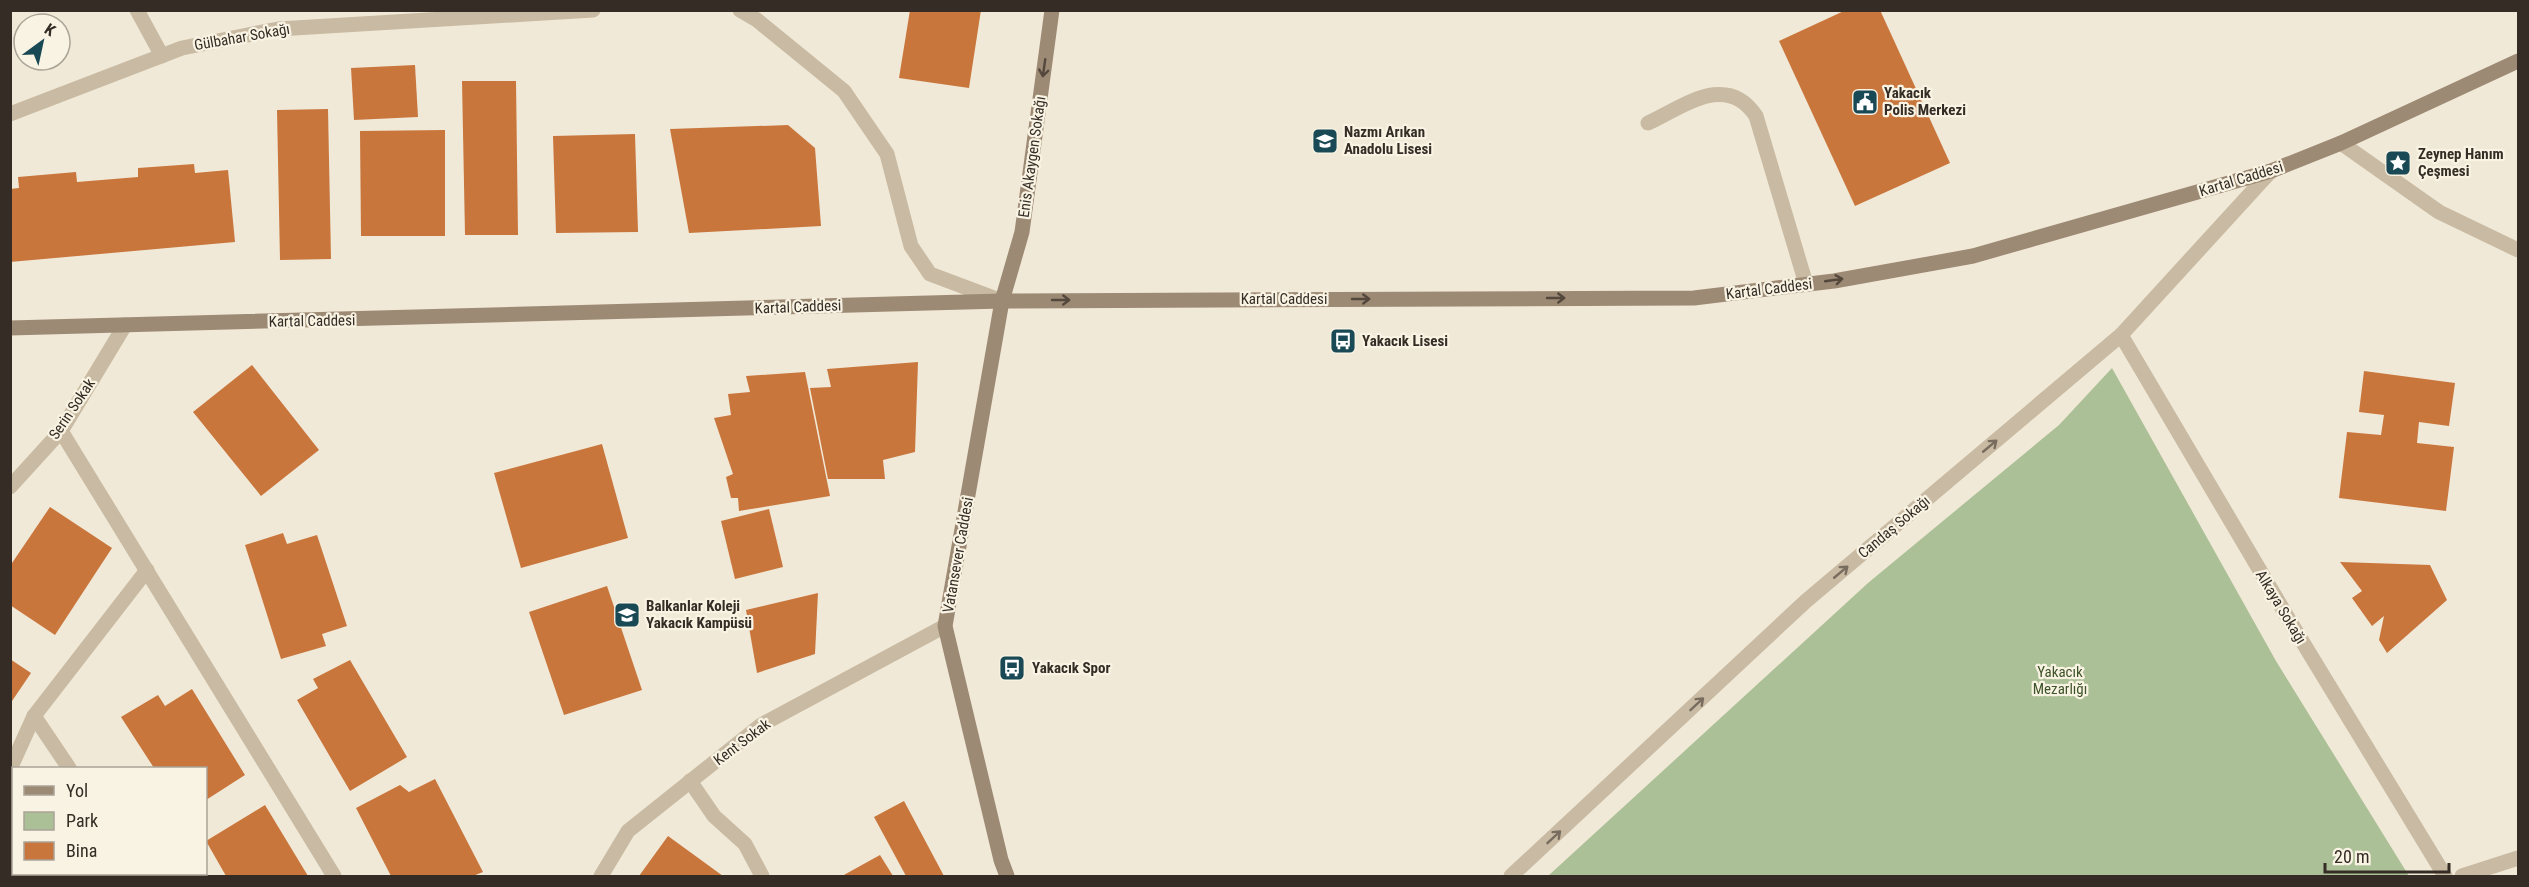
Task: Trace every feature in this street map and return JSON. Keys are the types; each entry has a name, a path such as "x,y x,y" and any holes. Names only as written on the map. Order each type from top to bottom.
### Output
{"main road":[{"name":"Enis Akaygen Sokağı","path":"1002,301 1022,232 1052,10"},
{"name":"Kartal Caddesi","path":"10,328 1002,301 1694,298 1806,284 1973,256 2271,171 2342,143 2518,61"},
{"name":"Vatansever Caddesi","path":"1002,301 945,626 1001,860 1007,876"}],"street":[{"path":"137,10 162,56"},
{"name":"Gülbahar Sokağı","path":"10,114 182,48 278,29 594,10"},
{"path":"740,10 757,20 844,91 887,154 911,246 930,274 1002,301"},
{"path":"1648,123 1708,95 1728,94 1749,106 1756,116 1806,284"},
{"path":"2342,143 2439,212 2518,250"},
{"name":"Candaş Sokağı","path":"1511,876 1806,601 2121,335 2271,171"},
{"name":"Serin Sokak","path":"10,487 61,431 125,326"},
{"name":"Alkaya Sokağı","path":"2121,335 2288,618 2445,876"},
{"path":"61,431 334,876"},
{"path":"10,769 34,716 147,570"},
{"name":"Kent Sokak","path":"601,876 628,831 761,725 945,626"},
{"path":"34,716 68,767"},
{"path":"690,781 714,816 744,844 762,876"},
{"path":"2462,876 2518,858"}],"green space":[{"name":"Yakacık Mezarlığı","path":"2112,368 2276,661 2409,876 1548,876 1868,583 2059,425"}],"building":[{"path":"910,10 981,10 969,88 899,78"},
{"name":"Yakacık Polis Merkezi","path":"1846,10 1880,10 1950,163 1855,206 1779,41"},
{"path":"415,65 418,117 354,120 351,68"},
{"path":"462,81 516,81 518,235 465,235"},
{"path":"328,109 331,259 280,260 277,110"},
{"path":"788,125 815,148 821,226 689,233 670,129"},
{"path":"445,130 445,236 361,236 360,131"},
{"path":"635,134 638,232 556,233 553,136"},
{"path":"194,164 195,173 228,170 235,242 10,262 10,189 19,188 18,177 76,172 77,182 138,177 138,168"},
{"path":"918,362 915,452 883,460 885,479 828,479 810,388 831,387 827,369"},
{"path":"252,365 319,450 261,496 193,412"},
{"path":"2364,371 2455,383 2449,426 2419,422 2417,443 2454,447 2446,511 2339,498 2347,432 2381,435 2384,415 2359,412"},
{"path":"805,372 830,496 739,511 738,498 731,498 726,477 733,474 714,418 731,415 728,394 750,392 746,376"},
{"path":"602,444 628,538 521,568 494,473"},
{"path":"50,507 112,548 55,635 10,605 10,566"},
{"path":"769,509 783,567 735,579 721,521"},
{"path":"283,533 287,544 317,535 347,626 322,634 326,646 281,659 245,545"},
{"path":"2340,562 2430,565 2447,600 2387,653 2379,640 2384,616 2372,626 2352,598 2362,591"},
{"path":"607,586 642,690 564,715 529,612"},
{"path":"818,593 815,654 757,673 746,610"},
{"path":"10,659 31,673 10,704"},
{"path":"350,660 407,757 350,791 297,700 318,688 313,679"},
{"path":"192,689 245,775 207,799 207,767 153,767 121,717 158,695 165,706"},
{"path":"435,779 483,872 473,876 391,876 356,808 400,785 409,792"},
{"path":"904,801 944,876 906,876 874,817"},
{"path":"265,805 308,876 226,876 207,840"},
{"path":"668,836 723,876 639,876"},
{"path":"12,852 12,875 35,876 10,876 10,853"},
{"path":"880,855 893,876 842,876"}],"place":[{"name":"Yakacık Polis Merkezi","path":"1865,102"},
{"name":"Nazmı Arıkan Anadolu Lisesi","path":"1325,141"},
{"name":"Zeynep Hanım Çeşmesi","path":"2398,163"},
{"name":"Yakacık Lisesi","path":"1343,341"},
{"name":"Balkanlar Koleji Yakacık Kampüsü","path":"627,615"},
{"name":"Yakacık Spor","path":"1012,668"}]}
